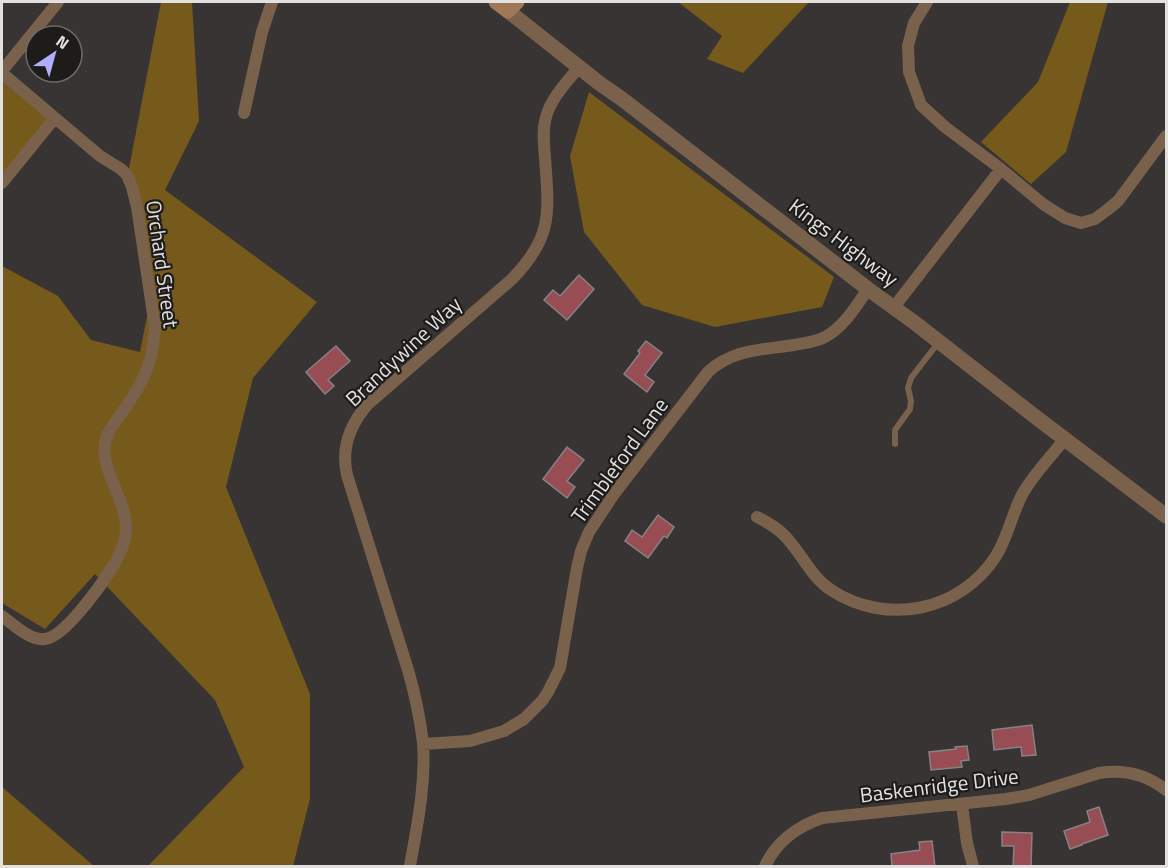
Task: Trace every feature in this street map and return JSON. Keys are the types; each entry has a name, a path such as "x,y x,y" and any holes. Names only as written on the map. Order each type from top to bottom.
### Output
{"street":[{"path":"2,72 58,2"},
{"path":"244,113 262,32 272,2"},
{"path":"927,2 914,23 908,46 909,72 921,105 945,127 1043,204 1065,218 1081,223 1095,219 1118,201 1167,136"},
{"name":"Kings Highway","path":"507,5 579,67 1167,516"},
{"name":"Brandywine Way","path":"410,867 419,813 423,744 415,693 347,476 346,445 356,419 367,405 511,280 532,256 542,237 548,209 543,138 546,115 579,67"},
{"name":"Orchard Street","path":"2,72 100,156 127,174 137,207 155,327 154,343 146,371 105,440 106,465 125,517 125,537 118,558 75,618 52,637 46,639 34,637 2,616"},
{"path":"2,183 54,118"},
{"path":"894,307 1000,168"},
{"name":"Trimbleford Lane","path":"423,744 470,741 504,731 524,719 542,701 560,668 577,568 589,532 614,494 708,372 732,356 824,338 845,320 868,289"},
{"path":"757,517 783,534 813,574 842,596 863,605 883,609 906,610 935,604 963,590 989,566 1002,545 1023,493 1065,439"},
{"name":"Baskenridge Drive","path":"765,867 777,846 789,834 815,820 1006,800 1108,772 1133,773 1167,790"},
{"path":"963,805 967,843 973,867"}],"lane":[{"path":"895,444 895,430 910,409 908,388 911,378 939,342"}],"shaded area":[{"path":"161,2 192,2 199,121 165,190 317,302 253,378 226,487 310,694 310,799 293,866 148,866 244,767 215,700 95,574 45,629 2,603 2,266 58,296 91,340 140,352 152,291 126,184"},
{"path":"678,2 809,2 743,73 707,59 722,36"},
{"path":"1070,2 1108,2 1066,152 1031,184 981,142 1038,82"},
{"path":"2,77 51,116 2,178"},
{"path":"589,92 834,277 822,307 715,327 642,305 584,232 570,156"},
{"path":"2,787 94,866 2,866"}],"building":[{"path":"579,275 594,289 567,320 544,300 553,290 560,296"},
{"path":"646,341 662,353 645,375 654,382 647,392 624,374"},
{"path":"336,346 350,361 328,380 334,386 325,394 306,372"},
{"path":"567,447 584,460 567,481 575,487 567,498 543,479"},
{"path":"658,515 674,527 667,538 664,536 648,558 625,541 632,530 642,537"},
{"path":"1032,725 1036,755 1022,756 1021,747 994,750 992,730"},
{"path":"967,746 969,760 961,761 962,767 931,770 929,752"},
{"path":"1099,807 1108,835 1070,849 1064,831 1090,822 1087,811"},
{"path":"1002,832 1032,833 1031,867 1013,867 1014,846 1002,846"},
{"path":"932,841 935,867 892,867 891,854 920,850 919,842"}]}
